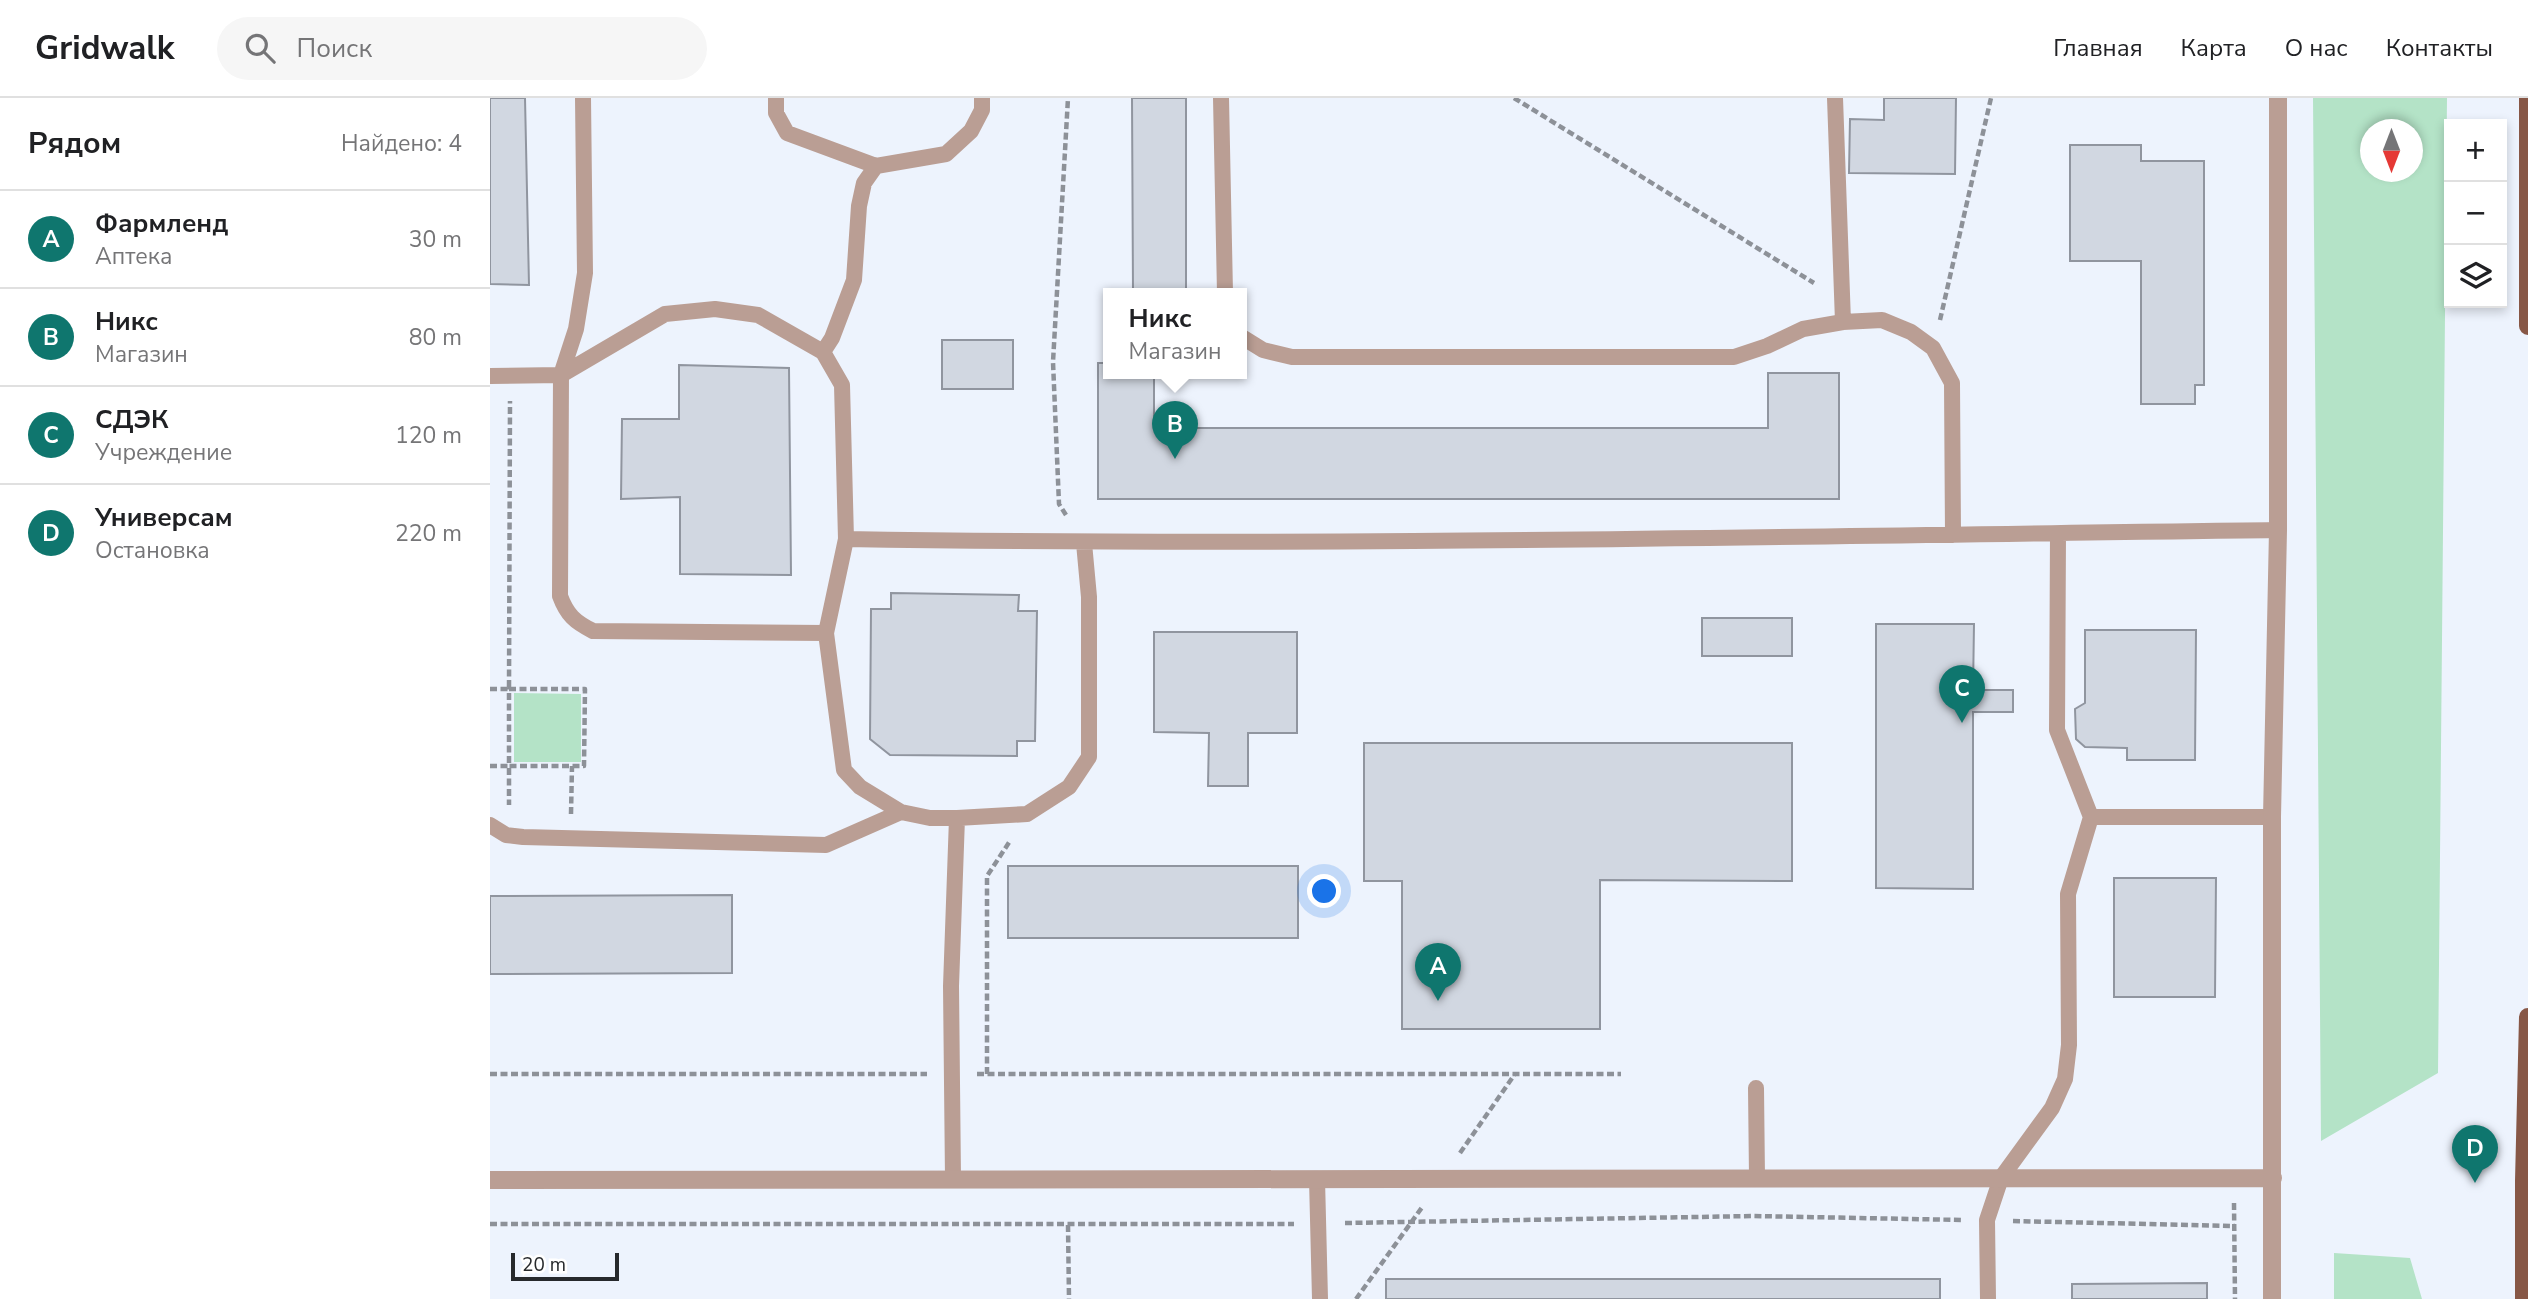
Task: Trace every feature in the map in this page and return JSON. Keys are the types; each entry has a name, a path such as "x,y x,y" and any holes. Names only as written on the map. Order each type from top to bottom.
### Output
{"main road":[{"path":"2528,98 2528,326"},
{"path":"2524,1299 2528,1017"}],"street":[{"path":"2272,1299 2272,817 2278,530 2278,98"},
{"path":"490,1180 2273,1178"}],"lane":[{"path":"583,98 586,273 576,330 561,375 560,596 566,612 578,623 601,632 826,633"},
{"path":"776,98 776,113 786,134 849,154 876,166 946,153 971,131 982,110 982,98"},
{"path":"1221,98 1225,288"},
{"path":"1835,98 1843,321"},
{"path":"823,352 832,338 854,280 859,206 864,183 876,166"},
{"path":"490,376 561,375 665,314 715,309 758,316 823,352 842,385 846,539 826,633 844,770 860,787 901,812 930,818 1027,814 1069,787 1089,757 1089,597 1084,543"},
{"path":"1247,341 1263,350 1292,357 1734,357 1767,346 1803,329 1843,321 1882,320 1911,332 1933,348 1952,383 1953,535"},
{"path":"846,539 1084,543 2278,530"},
{"path":"1988,1299 1987,1220 2001,1178 2052,1108 2065,1079 2069,1045 2068,894 2091,817 2057,730 2058,534"},
{"path":"490,825 509,835 826,845 901,812"},
{"path":"2091,817 2272,817"},
{"path":"953,1179 951,986 957,818"},
{"path":"1756,1088 1758,1178"},
{"path":"1317,1179 1320,1299"}],"path":[{"path":"1068,98 1054,362 1059,504 1084,543"},
{"path":"1514,98 1842,300"},
{"path":"1933,348 1991,98"},
{"path":"509,835 510,376"},
{"path":"490,689 584,689 584,766 490,766"},
{"path":"571,838 572,766"},
{"path":"987,1074 987,876 1027,814"},
{"path":"490,1074 1621,1074"},
{"path":"2232,1178 2235,1299"},
{"path":"490,1224 1318,1224 1754,1216 2235,1226"},
{"path":"1068,1225 1069,1299"}],"green space":[{"path":"2313,98 2447,98 2447,119 2444,119 2445,308 2438,1073 2321,1141"},
{"path":"514,693 581,694 581,762 514,762"},
{"path":"2334,1253 2410,1258 2422,1299 2334,1299"}],"building":[{"path":"490,98 525,98 529,285 490,284"},
{"path":"1132,98 1186,98 1186,288 1133,288"},
{"path":"1884,98 1956,98 1955,174 1849,173 1850,119 1884,120"},
{"path":"2070,145 2141,145 2141,161 2204,161 2204,385 2195,385 2195,404 2141,404 2141,261 2070,261"},
{"path":"942,340 1013,340 1013,389 942,389"},
{"path":"1098,363 1103,363 1103,379 1154,379 1154,428 1768,428 1768,373 1839,373 1839,499 1098,499"},
{"path":"679,365 789,368 791,575 680,574 680,497 621,499 622,419 679,419"},
{"path":"891,593 1019,595 1018,611 1037,611 1035,741 1017,741 1017,756 890,755 870,739 871,609 891,609"},
{"path":"1702,618 1792,618 1792,656 1702,656"},
{"path":"1876,624 1974,624 1973,690 2013,690 2013,712 1973,712 1973,889 1876,888"},
{"path":"2085,630 2196,630 2195,760 2127,760 2127,748 2085,747 2076,739 2075,709 2085,703"},
{"path":"1154,632 1297,632 1297,733 1248,733 1248,786 1208,786 1209,733 1154,732"},
{"path":"1364,743 1792,743 1792,881 1600,880 1600,1029 1402,1029 1402,881 1364,881"},
{"path":"1008,866 1298,866 1298,938 1008,938"},
{"path":"2114,878 2216,878 2215,997 2114,997"},
{"path":"732,895 732,973 490,974 490,896"},
{"path":"1386,1279 1940,1279 1940,1299 1386,1299"},
{"path":"2207,1283 2207,1299 2072,1299 2072,1284"}],"place":[{"name":"Никс","path":"1175,459"},
{"name":"СДЭК","path":"1962,723"},
{"name":"Фармленд","path":"1438,1001"},
{"name":"Универсам","path":"2475,1183"}]}
